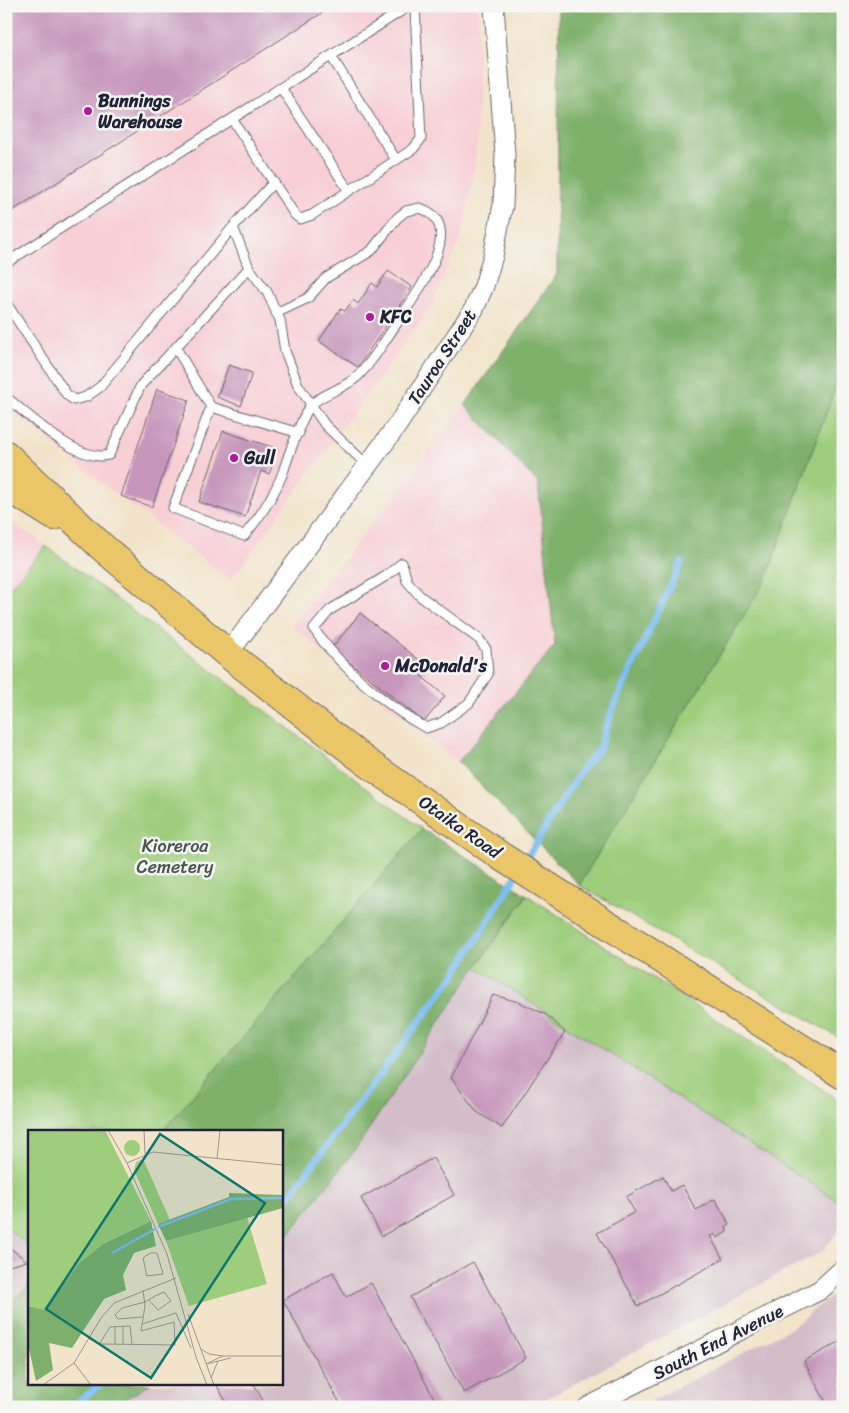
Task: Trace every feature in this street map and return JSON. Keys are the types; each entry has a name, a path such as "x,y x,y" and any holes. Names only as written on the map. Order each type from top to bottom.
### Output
{"highway":[{"name":"Otaika Road","path":"6,455 101,546 228,654 365,761 502,857 843,1075"},
{"name":"Otaika Road","path":"6,486 101,546"}],"street":[{"name":"Tauroa Street","path":"228,654 436,370 474,309 493,256 503,205 505,155 494,6"},
{"name":"South End Avenue","path":"588,1407 820,1290 843,1269"}],"lane":[{"path":"6,263 409,6"},
{"path":"232,119 295,215 300,219 312,215 413,149 421,138 415,6"},
{"path":"331,56 396,160"},
{"path":"281,88 349,191"},
{"path":"6,303 67,395 74,400 86,397 100,387 233,227 274,182"},
{"path":"210,407 173,508 244,536 258,519 281,478 311,405 343,388 360,375 421,289 439,248 440,225 437,218 420,208 406,211 397,218 371,251 326,278 308,298 276,313"},
{"path":"233,227 249,268 267,292 276,313 285,351 295,376 311,405 325,425 368,465"},
{"path":"6,397 65,443 100,458 109,455 141,385 249,268"},
{"path":"176,348 210,407 299,433"},
{"path":"402,563 407,581 420,596 479,638 486,649 488,674 469,703 441,723 426,728 390,704 348,668 324,645 314,629 330,610 386,576 402,563"}],"shaded area":[{"path":"6,6 478,6 477,150 462,235 431,307 231,580 99,481 6,406"},
{"path":"465,405 538,483 555,645 458,762 292,626"},
{"path":"6,518 46,546 6,592"},
{"path":"476,967 843,1204 843,1225 823,1251 531,1407 112,1407 147,1386 282,1386 282,1243 355,1150"},
{"path":"6,1227 28,1245 28,1286 6,1309"},
{"path":"843,1287 843,1407 640,1407 791,1328"}],"green space":[{"path":"559,6 843,6 843,192 836,386 765,581 579,885 458,762 555,645 538,483 465,405 557,274"},
{"path":"843,192 843,1040 579,885 765,580 836,386"},
{"name":"Kioreroa Cemetery","path":"46,546 422,829 164,1130 28,1130 28,1245 6,1227 6,592"},
{"path":"422,829 527,895 476,967 355,1150 282,1243 282,1130 164,1130"},
{"path":"527,895 843,1103 843,1204 476,967"},
{"path":"28,1286 28,1386 147,1386 112,1407 6,1407 6,1309"}],"building":[{"name":"Bunnings Warehouse","path":"6,6 333,6 6,215"},
{"path":"388,271 412,287 358,367 319,341 340,309 345,311 353,300 358,304 372,283 377,287"},
{"path":"229,365 252,373 241,406 217,397"},
{"path":"157,389 189,400 152,507 121,496"},
{"path":"223,431 278,449 269,474 261,471 245,517 199,502"},
{"path":"360,613 428,667 421,676 445,696 424,722 332,648"},
{"path":"493,995 519,1002 547,1015 565,1032 502,1128 477,1112 451,1078"},
{"path":"433,1158 454,1195 382,1236 361,1198"},
{"path":"663,1176 671,1191 682,1185 696,1210 715,1199 730,1225 726,1227 727,1232 717,1238 715,1234 710,1236 723,1259 638,1306 597,1233 635,1212 626,1197"},
{"path":"6,1245 27,1261 6,1267"},
{"path":"473,1262 526,1358 464,1393 410,1297"},
{"path":"333,1272 346,1297 371,1283 439,1407 342,1407 283,1300"},
{"path":"843,1340 843,1407 822,1407 827,1404 804,1361"},
{"path":"217,1386 255,1386 266,1406 229,1407"}],"waterway":[{"path":"523,864 581,770 599,749 613,708 681,563"},
{"path":"282,1206 455,974 517,874"},
{"path":"71,1407 98,1386"}],"place":[{"name":"Bunnings Warehouse","path":"88,111"},
{"name":"KFC","path":"370,317"},
{"name":"Gull","path":"234,458"},
{"name":"McDonald's","path":"385,666"}]}
